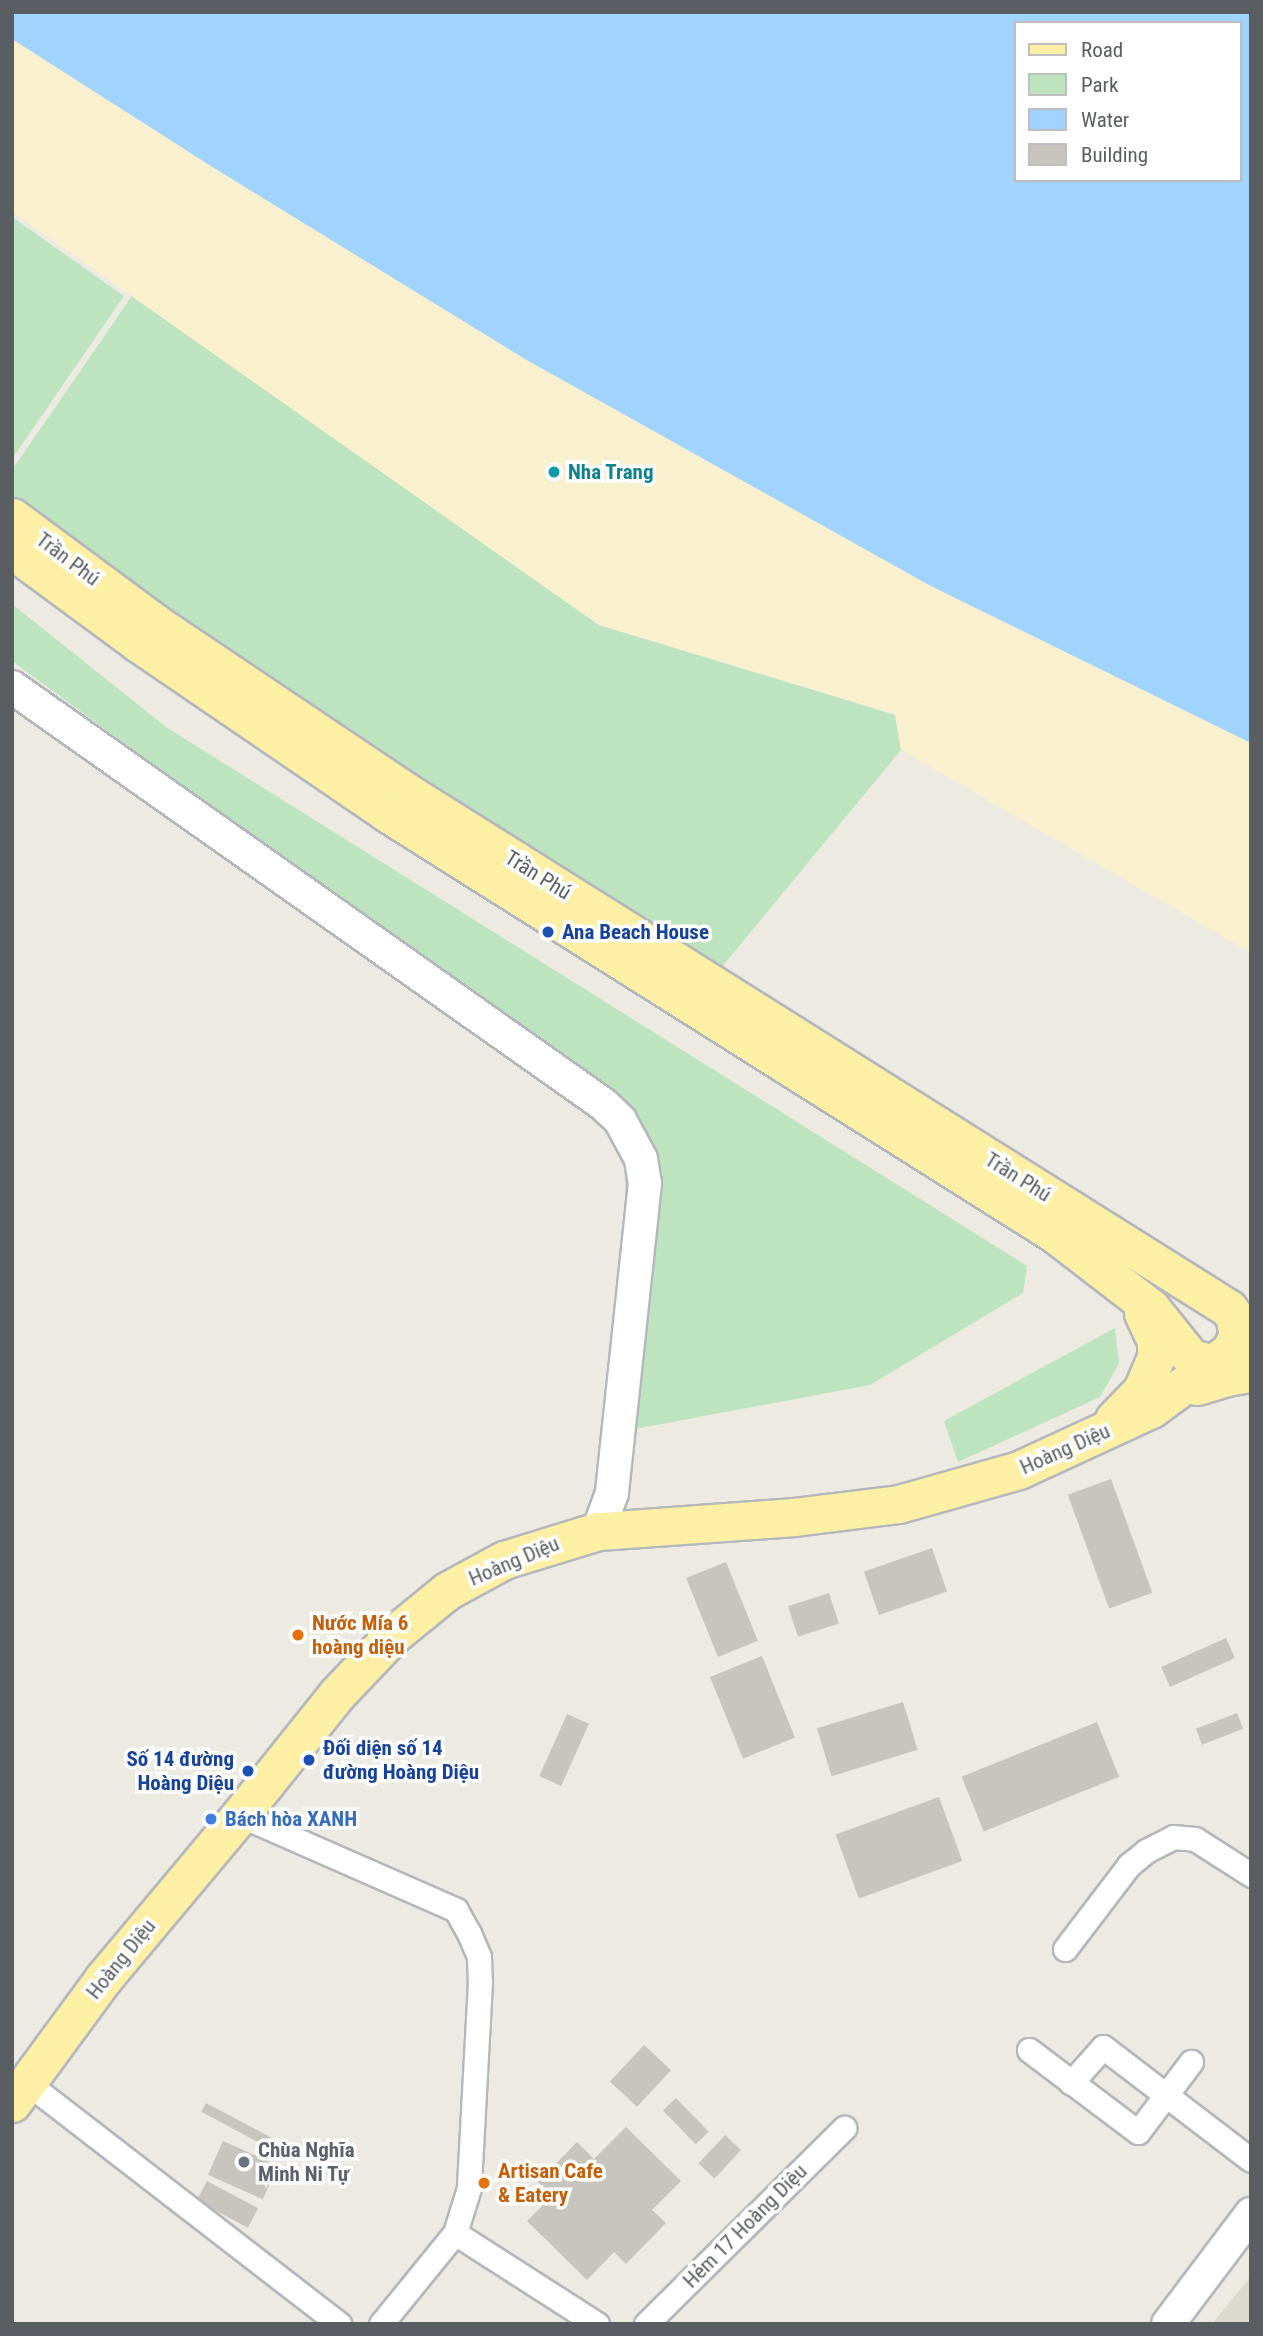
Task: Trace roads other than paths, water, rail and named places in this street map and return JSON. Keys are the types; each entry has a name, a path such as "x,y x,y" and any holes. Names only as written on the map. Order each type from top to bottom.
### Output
{"main road":[{"name":"Trần Phú","path":"12,517 155,623 405,791 1233,1310"},
{"name":"Trần Phú","path":"12,550 138,643 387,813 1044,1226 1165,1321 1177,1343"},
{"path":"1096,1432 1142,1390 1156,1357 1156,1341 1149,1322 1126,1288"},
{"name":"Hoàng Diệu","path":"1096,1432 1131,1409 1154,1387 1173,1362 1177,1322 1189,1306 1198,1301 1233,1310"},
{"path":"1177,1343 1183,1352 1200,1362 1241,1365 1235,1345 1238,1335 1233,1310"},
{"name":"Hoàng Diệu","path":"19,2092 103,1979 240,1815 337,1693 393,1635 447,1591 504,1560 598,1531 795,1517 899,1504 1019,1470 1096,1432 1134,1418 1173,1396 1226,1377 1241,1365"}],"street":[{"path":"12,687 603,1104 625,1128 641,1159 645,1183 612,1493 598,1531"},
{"path":"240,1815 456,1910 478,1957 480,1982 469,2188 456,2233 381,2324"},
{"path":"1065,1949 1129,1865 1146,1851 1173,1838 1195,1839 1251,1875"},
{"path":"1071,2083 1103,2047 1251,2161"},
{"path":"1029,2050 1138,2132 1191,2062"},
{"path":"19,2092 339,2324"},
{"name":"Hẻm 17 Hoàng Diệu","path":"646,2324 844,2128"},
{"path":"1168,2324 1251,2214"},
{"path":"456,2233 597,2324"}],"water":[{"path":"12,12 1251,12 1251,743 929,585 525,359 214,168 12,39"}],"place":[{"name":"Nha Trang","path":"554,472"},
{"name":"Ana Beach House","path":"548,932"},
{"name":"Nước Mía 6 hoàng diệu","path":"298,1635"},
{"name":"Đối diện số 14 đường Hoàng Diệu","path":"309,1760"},
{"name":"Số 14 đường Hoàng Diệu","path":"248,1771"},
{"name":"Bách hòa XANH","path":"211,1819"},
{"name":"Chùa Nghĩa Minh Ni Tự","path":"244,2162"},
{"name":"Artisan Cafe & Eatery","path":"484,2183"}]}
